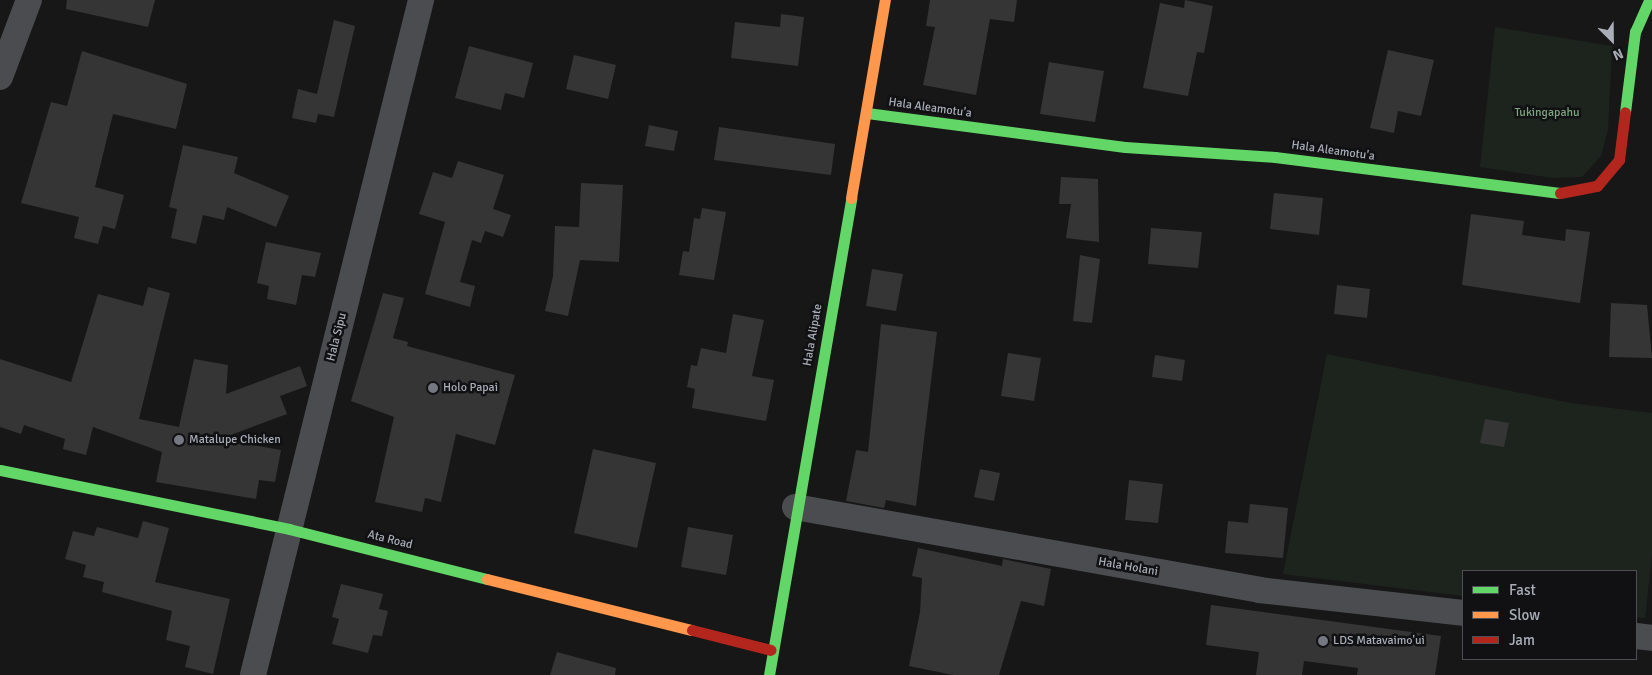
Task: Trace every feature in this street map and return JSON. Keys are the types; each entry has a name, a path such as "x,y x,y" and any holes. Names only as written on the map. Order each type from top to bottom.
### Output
{"street":[{"path":"0,77 8,30 29,0"},
{"name":"Hala Sipu","path":"253,675 421,0"},
{"name":"Hala Alipate","path":"769,675 771,650 867,113 885,0"},
{"name":"Hala Aleamotu'a","path":"867,113 1125,147 1275,157 1557,194 1597,186 1618,160 1635,32 1649,0"},
{"name":"Ata Road","path":"0,470 289,529 771,650"},
{"name":"Hala Holani","path":"796,507 1259,590 1462,613"},
{"path":"1637,636 1652,638"}],"green space":[{"name":"Tukingapahu","path":"1495,27 1612,46 1608,129 1601,156 1582,177 1553,178 1480,167"},
{"path":"1327,354 1571,403 1652,413 1652,554 1645,618 1637,617 1637,570 1462,570 1462,596 1283,574"}],"building":[{"path":"67,0 155,0 148,27 66,9"},
{"path":"930,0 1017,0 1014,22 990,19 976,95 923,85 935,27 926,26"},
{"path":"1185,0 1213,6 1204,53 1197,52 1188,96 1143,88 1160,3 1184,8"},
{"path":"781,14 804,17 798,66 731,58 735,22 780,27"},
{"path":"334,20 355,26 334,117 318,114 316,123 292,118 298,89 317,94"},
{"path":"469,46 533,63 524,98 505,93 501,110 455,98"},
{"path":"1388,50 1434,60 1421,116 1398,111 1394,133 1370,128"},
{"path":"82,51 187,84 176,129 113,114 95,187 124,195 115,229 103,226 98,244 74,238 79,217 21,203 51,102 67,106"},
{"path":"574,55 616,65 608,99 566,89"},
{"path":"1049,62 1104,71 1095,122 1040,114"},
{"path":"649,125 678,131 674,151 645,146"},
{"path":"719,127 835,144 831,175 714,160"},
{"path":"183,145 238,157 234,173 289,196 276,227 227,207 224,220 203,215 196,244 171,238 177,209 169,207"},
{"path":"458,161 504,175 493,209 511,215 503,237 485,231 481,243 472,240 460,282 475,286 470,307 425,294 445,222 419,214 433,172 452,178"},
{"path":"1061,177 1098,179 1099,242 1066,238 1071,204 1059,204"},
{"path":"581,183 623,185 619,262 580,260 568,316 545,311 553,276 555,226 579,227"},
{"path":"1274,193 1323,198 1319,235 1270,229"},
{"path":"702,208 726,212 714,280 679,275 683,251 689,252 694,218 700,219"},
{"path":"1471,214 1524,221 1522,235 1565,241 1566,229 1590,232 1580,303 1462,285"},
{"path":"1151,228 1202,232 1198,268 1148,264"},
{"path":"266,242 321,253 315,277 302,275 296,305 267,299 269,286 257,283"},
{"path":"1080,255 1100,259 1092,323 1073,321"},
{"path":"872,269 903,274 896,311 866,306"},
{"path":"1337,285 1370,289 1367,318 1334,314"},
{"path":"148,287 170,293 139,419 179,427 194,359 228,365 226,394 300,366 307,386 280,396 287,414 220,439 281,450 275,482 259,480 256,499 156,482 162,452 93,427 86,455 63,449 65,439 24,425 21,434 0,427 0,359 71,382 98,294 143,306"},
{"name":"Holo Papai","path":"383,293 404,298 393,338 408,342 407,346 515,375 495,445 456,434 441,502 425,498 422,512 375,502 394,417 351,401"},
{"path":"1611,303 1647,305 1652,358 1609,357"},
{"path":"733,314 764,320 752,376 774,380 766,421 692,408 695,389 687,387 691,365 697,366 701,348 726,353"},
{"path":"881,324 937,332 916,506 886,500 884,508 846,501 856,450 868,452"},
{"path":"1008,353 1041,358 1034,401 1001,396"},
{"path":"1155,355 1185,360 1182,381 1152,377"},
{"path":"1485,419 1509,423 1504,447 1480,443"},
{"path":"593,449 656,463 637,548 574,533"},
{"path":"980,469 1000,473 994,501 974,497"},
{"path":"1129,480 1163,484 1158,523 1125,520"},
{"path":"1250,504 1288,508 1283,558 1225,553 1228,521 1248,523"},
{"path":"143,521 169,528 155,582 230,599 213,674 185,667 190,646 166,640 172,611 102,592 104,582 83,577 86,565 65,559 73,531 94,536 97,527 138,538"},
{"path":"688,527 733,535 726,575 681,567"},
{"path":"918,548 1002,566 1003,559 1051,569 1044,606 1021,601 999,675 953,675 909,666 920,612 922,578 912,576"},
{"path":"341,584 383,594 379,609 388,611 382,636 373,635 368,653 332,644 339,619 332,617"},
{"name":"LDS Matavaimo'ui","path":"1211,605 1441,636 1435,675 1357,675 1358,668 1304,661 1302,675 1256,675 1259,652 1206,645"},
{"path":"557,652 616,668 615,675 550,675"}],"traffic: fast":[{"path":"1625,112 1635,32 1649,0"},
{"path":"867,113 1125,147 1275,157 1560,193"},
{"path":"769,675 851,198"},
{"path":"0,470 289,529 487,579"}],"traffic: slow":[{"path":"851,198 885,0"},
{"path":"487,579 692,630"}],"traffic: jam":[{"path":"1560,193 1597,186 1619,160 1625,112"},
{"path":"692,630 771,650"}],"place":[{"name":"Holo Papai","path":"433,388"},
{"name":"Matalupe Chicken","path":"179,440"},
{"name":"LDS Matavaimo'ui","path":"1323,641"}]}
